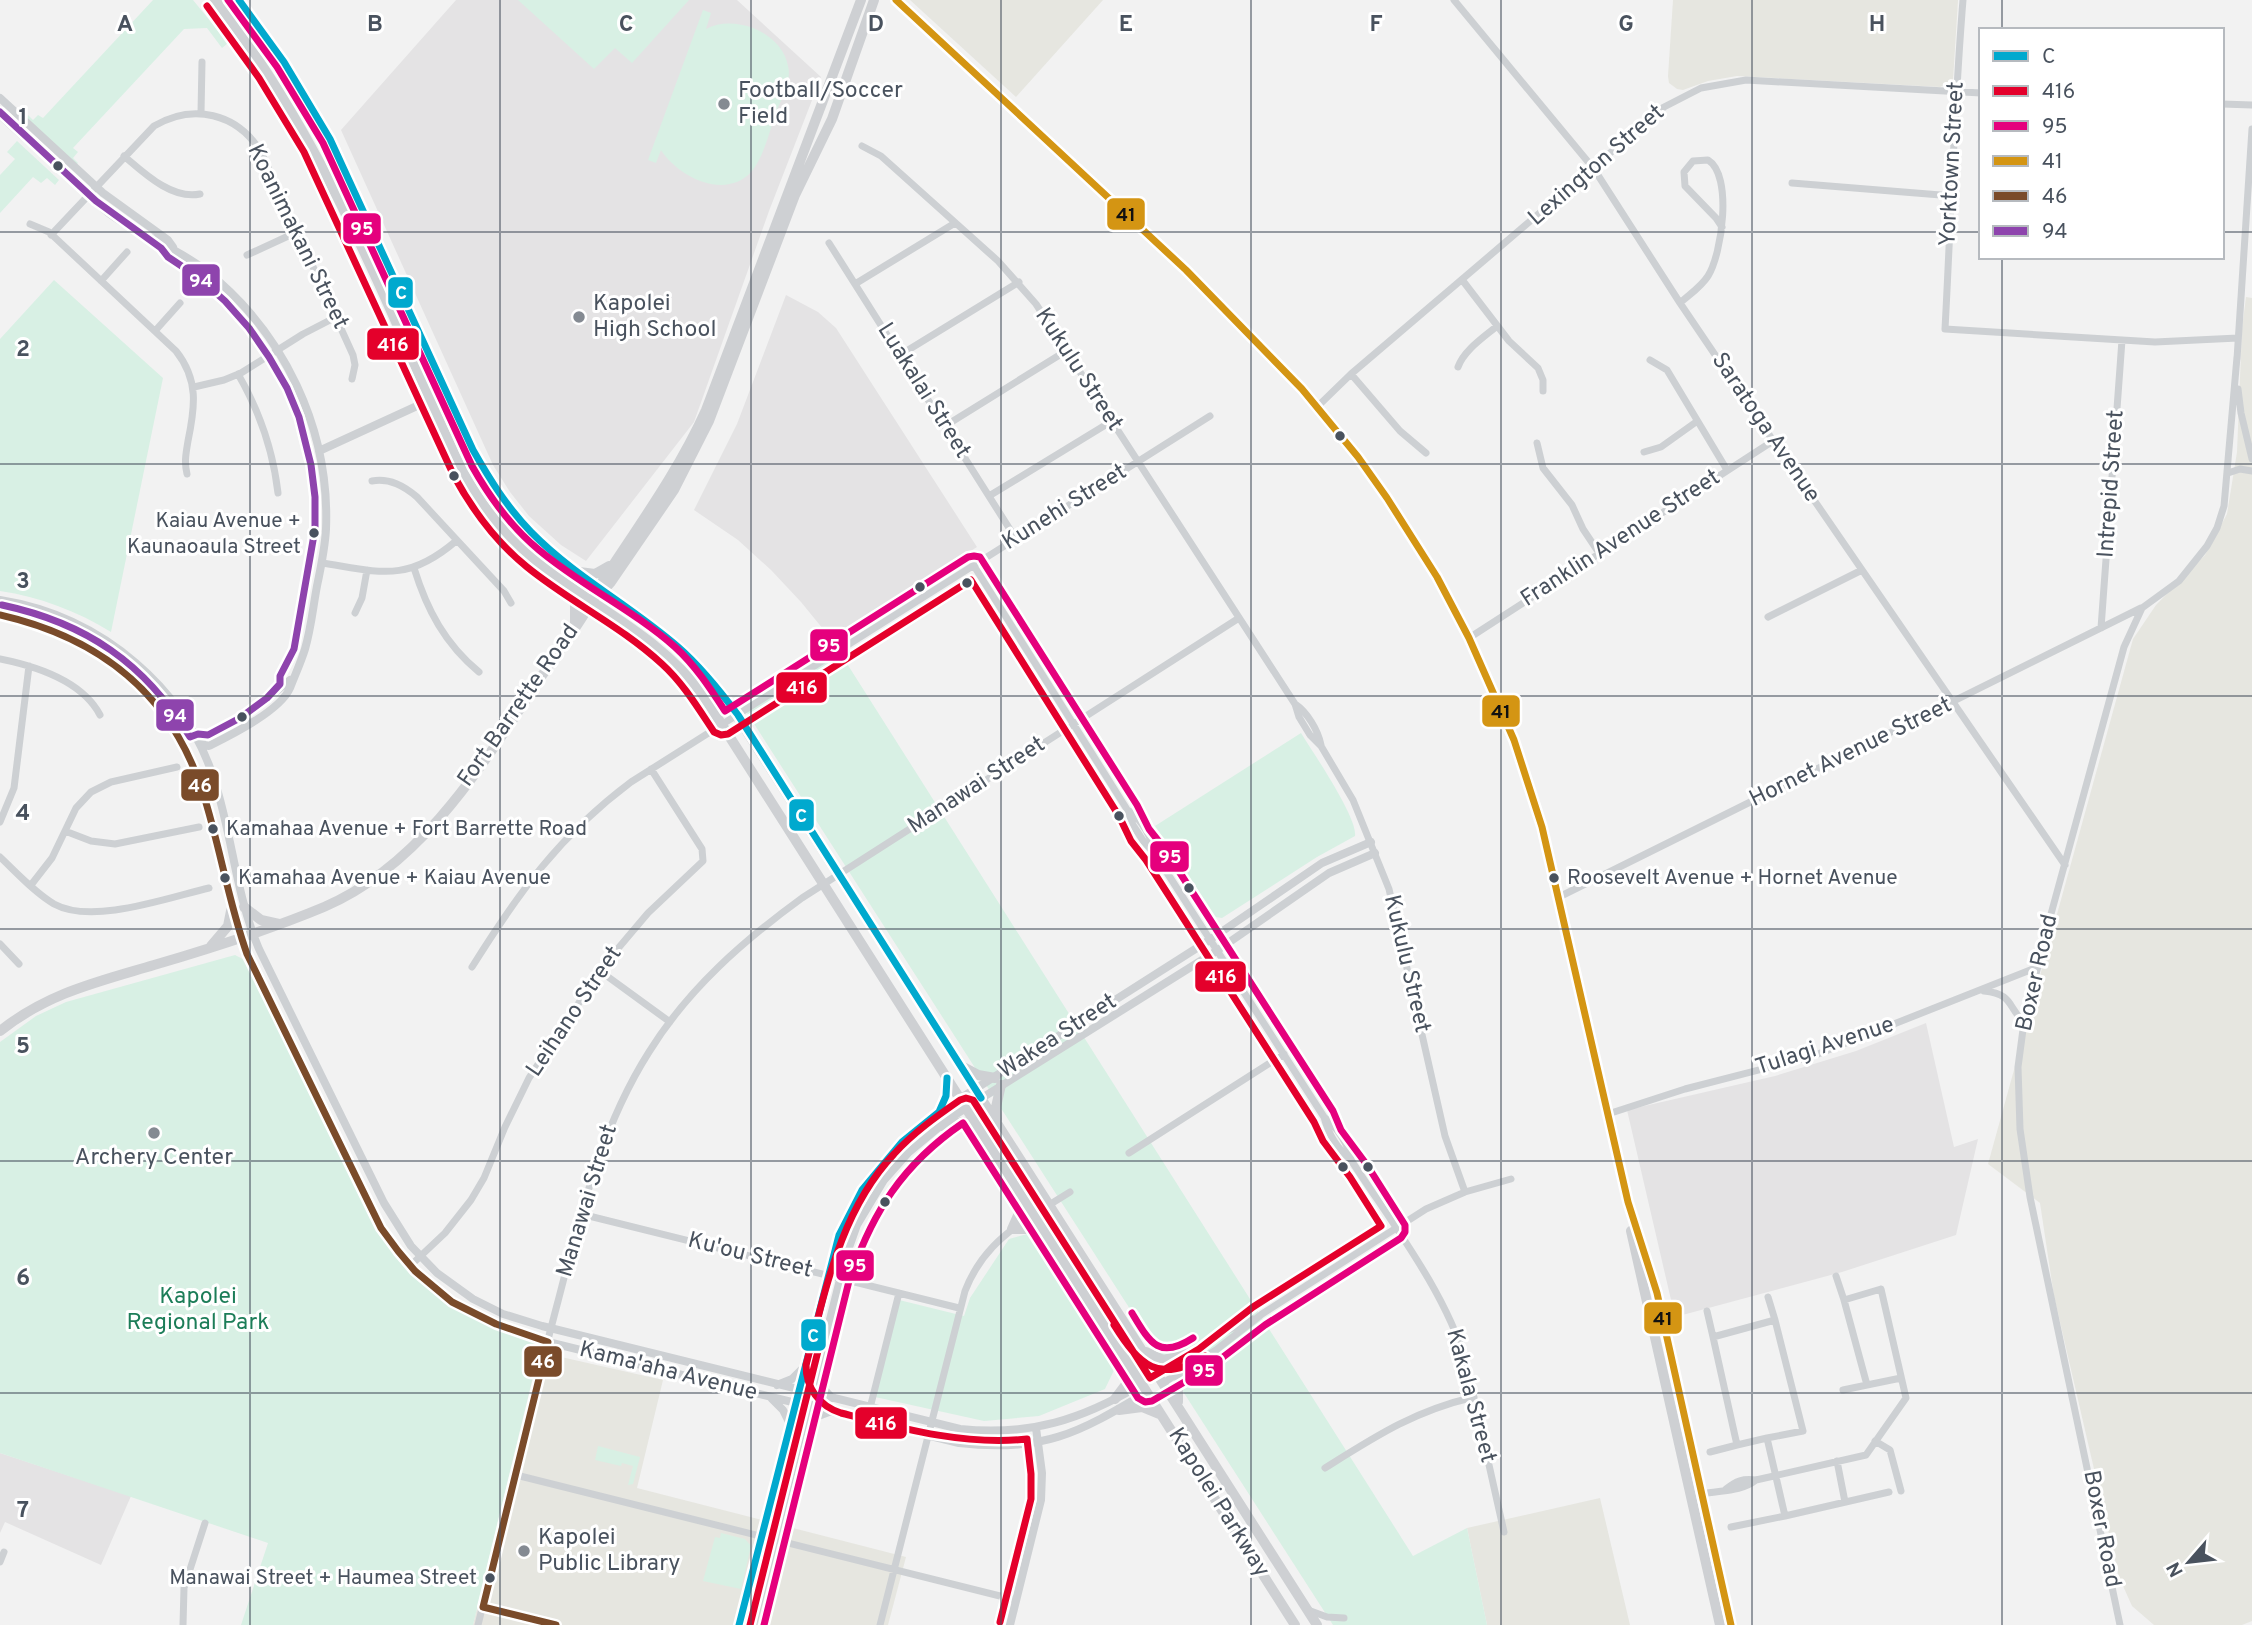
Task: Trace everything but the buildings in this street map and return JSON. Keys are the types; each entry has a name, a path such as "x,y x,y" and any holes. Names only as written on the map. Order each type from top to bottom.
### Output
{"main road":[{"name":"Kapolei Parkway","path":"215,0 268,72 313,147 463,471 486,509 518,545 672,659 698,688 1293,1623"},
{"name":"Kapolei Parkway","path":"239,0 284,62 330,139 480,463 501,498 531,532 575,571 666,636 694,661 738,715 1317,1625"},
{"name":"Fort Barrette Road","path":"601,590 623,551 674,475 701,421 862,0"},
{"path":"872,4 882,0"},
{"path":"896,0 1186,271 1317,407 1400,517 1437,577 1469,638 1500,705 1527,775 1559,897 1720,1625"},
{"name":"Fort Barrette Road","path":"0,1031 36,1006 67,991 241,939 326,906 367,883 399,858 437,821 475,773 593,600 674,489 709,421 795,195 832,119 872,4"},
{"path":"430,400 447,392"},
{"path":"575,571 598,574 623,551"},
{"path":"561,579 576,604 575,626"},
{"path":"244,907 261,920 279,925"},
{"path":"209,948 228,926 231,911"},
{"path":"961,1066 978,1075 999,1081 996,1107 998,1123"},
{"path":"939,1112 946,1096 947,1078"},
{"path":"942,1126 963,1122 980,1129"},
{"path":"1018,1190 1020,1211 1012,1229 1031,1229 1047,1236"},
{"path":"1628,1202 1653,1277 1731,1625"},
{"path":"1034,1214 1049,1205"},
{"path":"1141,1349 1163,1360 1191,1353"},
{"path":"1115,1399 1127,1383 1128,1363"},
{"path":"1178,1406 1178,1384 1189,1368"},
{"path":"1145,1388 1160,1379"},
{"path":"1119,1410 1142,1406 1163,1417"}],"street":[{"name":"Saratoga Avenue","path":"1454,0 1594,169 1773,441 2065,864"},
{"name":"Yorktown Street","path":"1963,0 1945,329 2122,341"},
{"path":"201,113 202,62"},
{"name":"Lexington Street","path":"1317,407 1351,374 1664,107 1690,92 1746,80 1979,93"},
{"path":"0,98 96,187 167,240 175,249"},
{"path":"2224,104 2252,105"},
{"name":"Koanimakani Street","path":"51,235 148,131 162,121 178,115 201,113 226,119 252,138 261,152 355,360 352,379"},
{"path":"0,115 89,195 126,224 175,249 205,270 232,294 257,321 277,350 303,398 319,451 326,513 322,563 302,659 290,680 256,708 204,736 200,744 186,751"},
{"path":"2142,608 2179,581 2207,546 2217,528 2224,506 2252,130"},
{"name":"Kukulu Street","path":"862,146 881,156 1019,282 1037,304 1353,800 1389,889 1445,1136 1465,1192"},
{"path":"124,156 162,185 187,195 200,194"},
{"path":"1680,303 1708,277 1717,255 1722,227 1723,201 1718,170 1711,162 1697,160 1688,165 1684,172 1685,186 1722,227"},
{"path":"1792,183 1953,196"},
{"path":"855,284 955,223"},
{"path":"30,224 51,235 181,357 194,387 195,408 185,457 187,474"},
{"path":"247,255 298,232"},
{"name":"Luakalai Street","path":"829,243 1016,539"},
{"path":"101,281 127,252"},
{"path":"1463,281 1488,310 1509,341 1538,368 1543,380 1543,391"},
{"path":"900,355 1019,282"},
{"path":"155,331 180,303"},
{"path":"194,387 238,374 303,334 337,317"},
{"path":"1458,367 1467,352 1497,326"},
{"path":"2122,341 2238,338"},
{"name":"Intrepid Street","path":"2101,628 2122,341"},
{"path":"945,426 1066,351"},
{"path":"2237,357 2241,413 2252,459"},
{"path":"1650,359 1667,370 1727,470"},
{"path":"238,374 266,433 278,493"},
{"path":"1351,374 1400,431 1426,453"},
{"path":"319,451 430,400"},
{"name":"Kunehi Street","path":"472,968 516,900 550,856 596,810 651,769 1210,416"},
{"path":"989,496 1112,421"},
{"path":"1644,452 1661,447 1696,422"},
{"name":"Franklin Avenue Street","path":"1469,638 1773,441"},
{"path":"1537,443 1543,468 1572,505 1583,529 1599,553"},
{"path":"2228,473 2240,469 2252,471"},
{"path":"372,481 388,481 411,492 504,591 511,603"},
{"path":"322,563 389,572 414,568 438,556 456,541"},
{"name":"Kakala Street","path":"974,566 1128,811 1139,821 1150,838 1156,854 1324,1117 1335,1127 1351,1160 1451,1321 1466,1362 1504,1532"},
{"path":"414,568 427,606 439,628 461,656 479,672"},
{"path":"355,613 362,598 367,570"},
{"path":"1768,617 1862,570"},
{"name":"Kama'aha Avenue","path":"0,600 58,615 115,646 141,667 183,716 200,744 218,789 244,907 253,935 383,1203 399,1230 420,1256 447,1281 473,1299 503,1314 551,1329 960,1429 990,1432 1035,1428 1082,1415 1145,1388"},
{"name":"Hornet Avenue Street","path":"1559,897 2142,608"},
{"name":"Boxer Road","path":"2120,1625 2067,1362 2030,1197 2020,1129 2018,1067 2024,1022 2117,666 2142,608"},
{"name":"Kama'aha Avenue","path":"0,615 53,629 107,658 152,699 171,724 204,793 231,911 241,939 373,1214 410,1266 430,1285 469,1313 497,1326 548,1342 960,1443 988,1446 1038,1442 1073,1433 1119,1410 1145,1388"},
{"name":"Manawai Street","path":"478,1625 551,1329 599,1154 638,1069 670,1022 735,950 823,884 1239,618"},
{"path":"0,659 29,666 77,690 90,700 100,715"},
{"path":"0,822 14,788 29,666"},
{"path":"31,885 52,858 76,808 89,788 177,767"},
{"name":"Leihano Street","path":"410,1266 445,1233 471,1200 529,1078 600,971 640,922 701,864 704,858 702,849 651,769"},
{"path":"65,831 91,841 115,844 199,827"},
{"name":"Wakea Street","path":"739,1625 827,1275 843,1228 862,1190 902,1142 939,1112 963,1103 999,1081 1076,1025 1211,939 1322,863 1371,842"},
{"name":"Wakea Street","path":"999,1081 1083,1036 1218,950 1329,873 1375,853"},
{"path":"0,857 59,906 89,913 209,888"},
{"path":"0,944 19,964"},
{"name":"Tulagi Avenue","path":"1608,1114 1685,1090 1814,1056 2038,967"},
{"path":"600,971 670,1022"},
{"path":"1980,991 1997,993 2007,999 2024,1022"},
{"path":"1129,1153 1284,1054"},
{"name":"Wakea Street","path":"753,1625 839,1278 857,1225 877,1190 908,1153 942,1126 963,1103"},
{"path":"1160,1379 1189,1368 1229,1341 1259,1316 1426,1209 1465,1192 1511,1179"},
{"path":"1049,1205 1070,1192"},
{"name":"Ku'ou Street","path":"581,1214 959,1308"},
{"path":"880,1625 959,1308 969,1280 979,1260 994,1244 1034,1214"},
{"path":"1836,1276 1867,1385"},
{"path":"1702,1494 1726,1489 1736,1481 1747,1478 1756,1480 1866,1455 1906,1398 1881,1289 1844,1300"},
{"path":"870,1408 899,1293"},
{"path":"1710,1452 1803,1431 1768,1297"},
{"path":"1707,1311 1737,1446"},
{"path":"1160,1379 1223,1331 1259,1316"},
{"path":"1713,1337 1775,1320"},
{"path":"777,1385 792,1379 803,1367"},
{"path":"816,1368 821,1386 835,1399"},
{"path":"1843,1390 1901,1378"},
{"path":"770,1397 783,1410 789,1424"},
{"path":"1325,1468 1402,1421 1433,1408 1474,1397"},
{"path":"802,1428 813,1418 829,1412"},
{"path":"1010,1625 1041,1500 1042,1473 1035,1428"},
{"path":"1768,1438 1785,1516"},
{"path":"1875,1441 1890,1450 1901,1491"},
{"path":"1837,1461 1845,1502"},
{"path":"516,1475 1016,1600"},
{"path":"1731,1527 1889,1492"},
{"path":"183,1625 184,1588 205,1523"},
{"path":"0,1562 4,1552"},
{"path":"483,1607 556,1625"},
{"path":"1308,1610 1327,1617 1344,1618 1334,1625"}],"shaded area":[{"name":"Kapolei High School","path":"456,0 737,0 821,77 769,211 694,422 586,561 561,545 529,516 493,465 341,130"},
{"path":"910,0 1103,0 1016,97"},
{"path":"1673,0 1958,0 1953,80 1940,87 1737,76 1708,81 1683,90 1677,89 1669,83 1668,76"},
{"path":"786,295 818,312 836,328 977,547 832,640 771,570 738,540 694,510 737,424"},
{"path":"2246,297 2252,298 2252,1621 2242,1625 2154,1625 2132,1606 2119,1577 2054,1296 2040,1203 1988,1164 2133,639 2156,605 2205,555 2227,514 2237,452 2242,329"},
{"path":"1926,1023 1954,1147 1978,1139 1956,1235 1842,1272 1675,1317 1627,1110 1775,1076 1856,1051"},
{"path":"539,1352 663,1380 637,1488 906,1557 888,1625 473,1625"},
{"path":"0,1453 131,1496 101,1565 5,1522 0,1533"},
{"path":"1600,1498 1630,1625 1487,1625 1467,1528"}],"green space":[{"path":"153,0 193,0 228,43 222,48 207,28 184,29 73,148 78,152 73,158 78,163 73,168 22,122 28,115 33,120 38,115 43,118"},
{"path":"518,0 689,0 632,63 615,48 594,69"},
{"path":"703,10 711,13 706,29 735,24 765,34 784,53 789,72 786,89 760,158 752,171 741,180 729,184 716,185 690,176 679,169 661,150 656,163 648,160"},
{"path":"17,141 59,180 55,185 47,178 41,183 33,177 0,213 0,175 15,159 7,152"},
{"path":"54,280 163,378 111,632 58,606 0,591 0,339"},
{"path":"832,640 1413,1556 1467,1528 1487,1625 1333,1625 740,702"},
{"path":"1301,733 1342,800 1354,827 1355,836 1222,918 1216,917 1155,826"},
{"name":"Kapolei Regional Park","path":"235,955 247,961 365,1203 431,1288 537,1343 539,1352 473,1625 241,1625 268,1543 0,1453 0,1042 36,1016 66,1002"},
{"path":"1035,1232 1116,1366 1105,1389 1039,1416 984,1421 875,1397 895,1299 964,1316 970,1298 1009,1239"},
{"path":"598,1446 640,1457 633,1484 628,1485 633,1466 595,1460"},
{"path":"721,1533 745,1539 751,1546 741,1589 703,1581 715,1537 720,1538"}],"transit line":[{"name":"95","path":"228,0 277,67 323,143 472,466 494,501 519,532 555,563 642,621 675,647 696,669 725,711 968,557 980,557 1137,805 1149,829 1164,848 1333,1111 1341,1130 1405,1225 1401,1238 1265,1325 1210,1367 1152,1401 1145,1402 1138,1398 963,1123 923,1155 907,1173 879,1211 858,1256 849,1281 764,1625"},
{"name":"C","path":"239,0 284,62 330,139 473,450 499,493 522,523 548,548 678,647 724,697 981,1098"},
{"name":"41","path":"896,0 1186,270 1302,389 1358,457 1387,498 1437,577 1469,638 1514,740 1542,827 1628,1202 1657,1293 1731,1625"},
{"name":"416","path":"207,6 259,78 304,152 454,476 477,514 505,547 543,580 646,650 670,671 714,732 721,735 728,734 971,580 1119,816 1131,841 1146,860 1314,1122 1323,1141 1381,1226 1253,1307 1199,1349 1150,1378 973,1100 960,1100 901,1146 875,1176 847,1227 828,1281 806,1365 808,1381 820,1401 841,1413 909,1430 956,1438 1004,1441 1027,1439 1031,1499 1000,1622"},
{"name":"94","path":"0,112 96,201 198,277 225,301 249,328 287,388 299,417 311,465 315,497 315,529 294,649 280,676 280,684 267,698 240,718 208,735 190,737 153,688 133,667 111,650 60,623 2,605"},
{"name":"46","path":"0,615 69,638 100,655 127,675 151,699 172,726 203,793 247,954 381,1228 415,1271 452,1302 496,1324 548,1342 483,1607 556,1625"},
{"name":"C","path":"739,1625 839,1235 862,1190 902,1142 939,1112 946,1096 947,1078"},
{"name":"95","path":"1132,1313 1144,1333 1156,1345 1172,1348 1193,1338"},
{"name":"416","path":"1114,1325 1132,1351 1152,1366 1175,1369 1205,1356"},
{"name":"416","path":"750,1625 818,1351"}],"place":[{"name":"Football/Soccer Field","path":"724,104"},
{"name":"Kapolei High School","path":"579,317"},
{"name":"Kaiau Avenue + Kaunaoaula Street","path":"314,533"},
{"name":"Kamahaa Avenue + Fort Barrette Road","path":"213,829"},
{"name":"Kamahaa Avenue + Kaiau Avenue","path":"225,878"},
{"name":"Roosevelt Avenue + Hornet Avenue","path":"1554,878"},
{"name":"Archery Center","path":"154,1133"},
{"name":"Kapolei Public Library","path":"524,1551"},
{"name":"Manawai Street + Haumea Street","path":"490,1578"}]}
